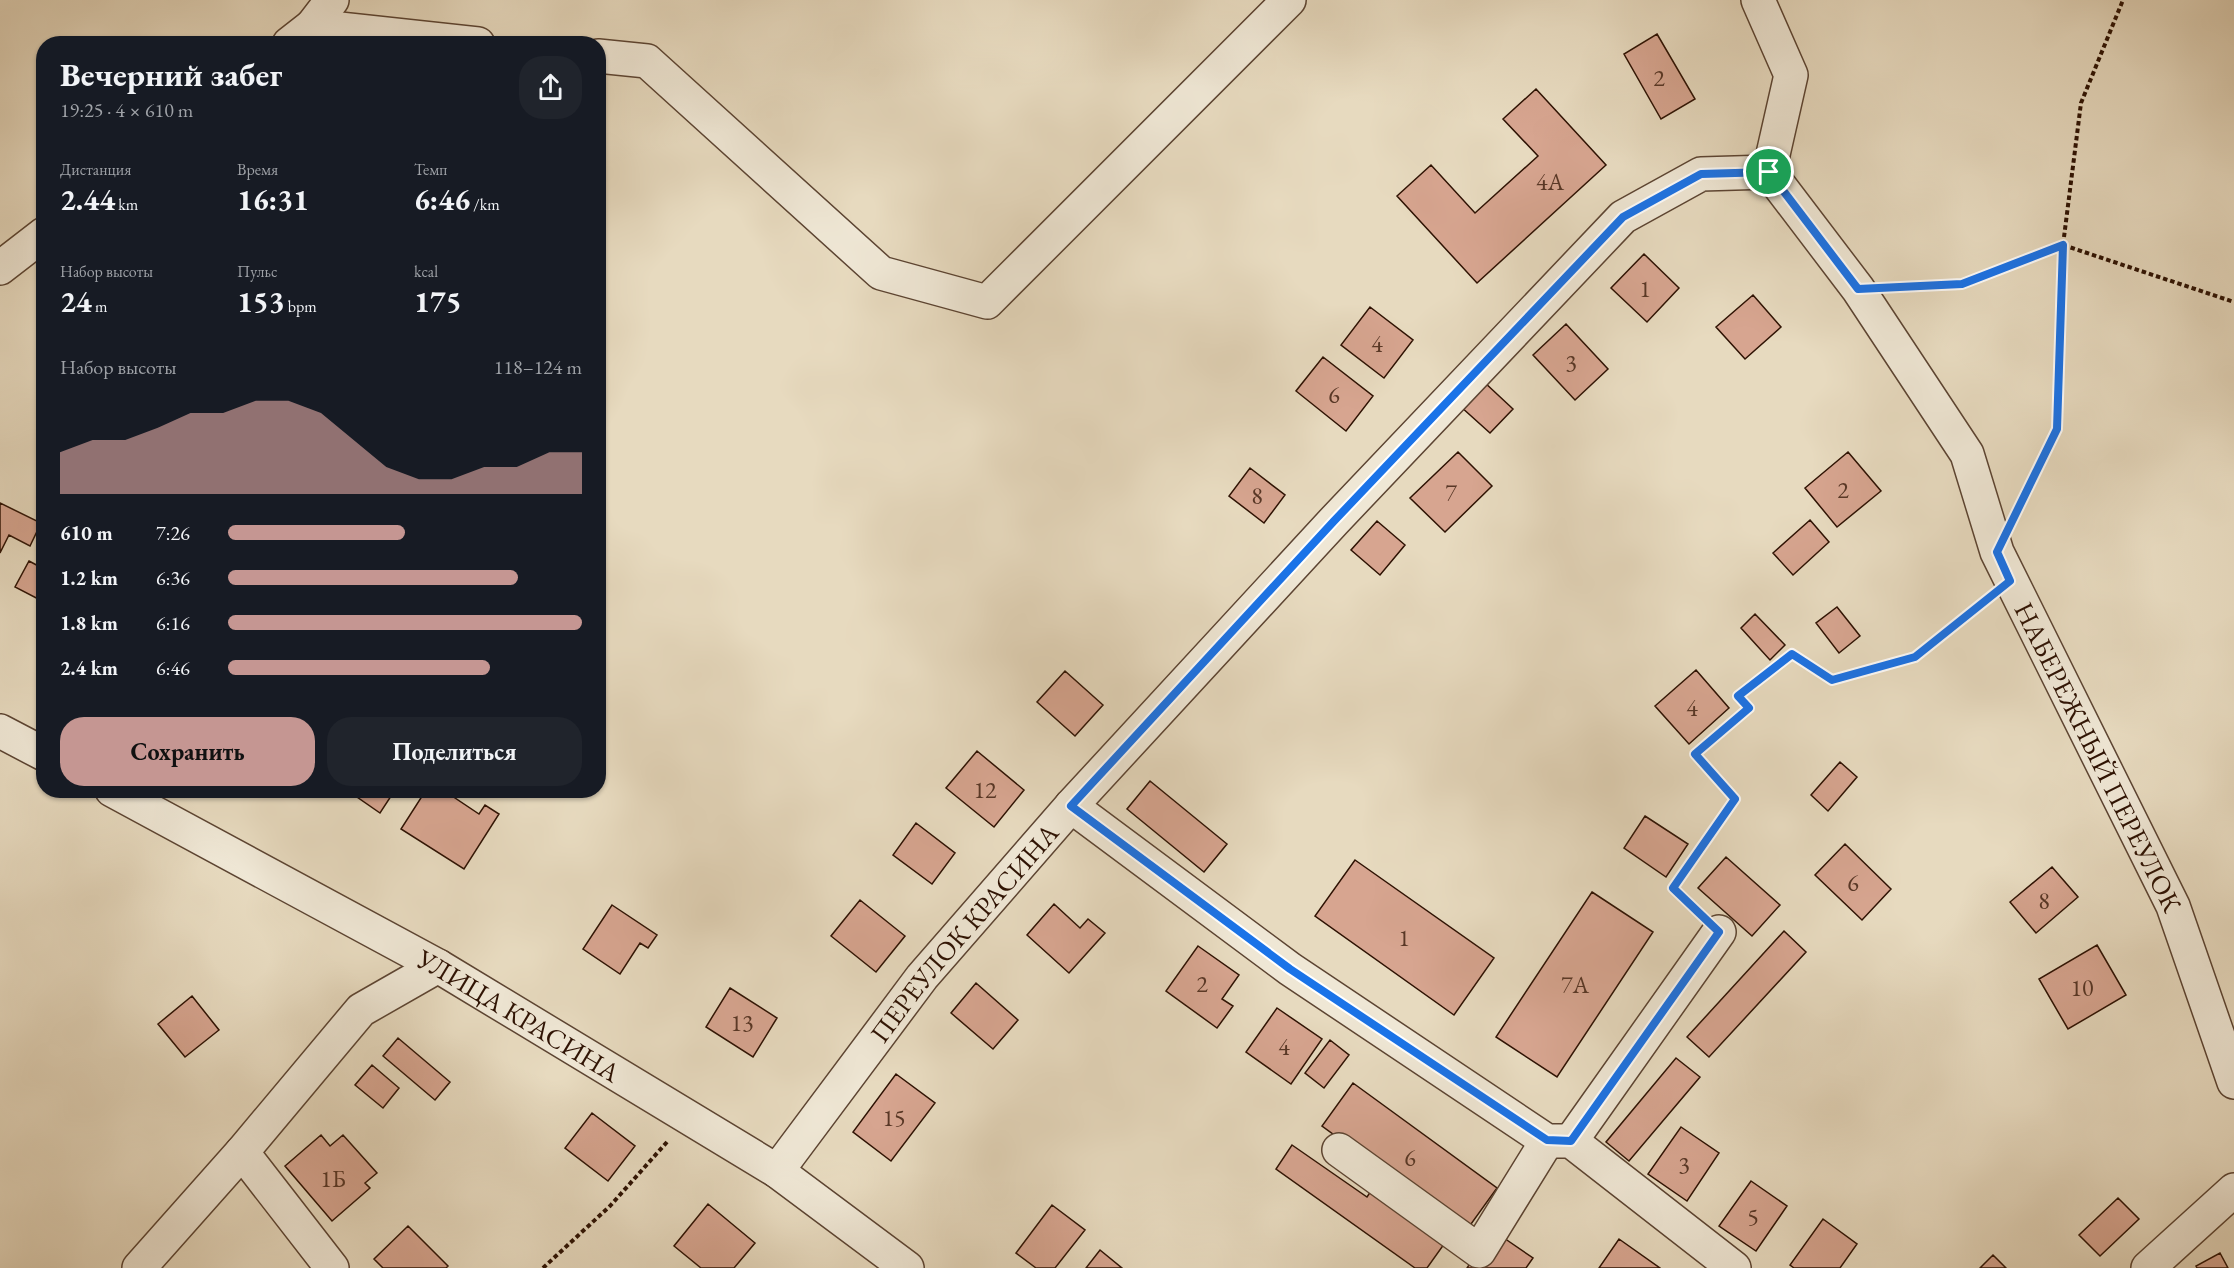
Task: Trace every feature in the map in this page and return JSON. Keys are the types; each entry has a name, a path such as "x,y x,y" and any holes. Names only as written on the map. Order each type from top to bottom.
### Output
{"street":[{"path":"300,35 332,0"},
{"path":"606,57 647,61 880,273 987,302 1289,0"},
{"path":"1758,0 1791,75 1769,172"},
{"path":"300,35 320,36"},
{"name":"НАБЕРЕЖНЫЙ ПЕРЕУЛОК","path":"1769,172 1858,289 1967,454 2004,566 2173,906 2234,1082"},
{"name":"ПЕРЕУЛОК КРАСИНА","path":"777,1171 922,977 1071,806 1334,521 1623,217 1701,174 1769,172"},
{"path":"0,268 36,240"},
{"path":"0,731 36,750"},
{"name":"УЛИЦА КРАСИНА","path":"127,798 438,966 687,1116 777,1171 907,1268"},
{"path":"1071,806 1290,969 1559,1141 1734,1268"},
{"path":"1339,1150 1479,1251 1559,1141 1719,932"},
{"path":"139,1268 242,1152 361,1010 438,966"},
{"path":"242,1152 332,1268"},
{"path":"2148,1268 2234,1190"}],"path":[{"path":"1719,932 1673,888 1735,799 1695,754 1749,708 1738,696 1792,654 1832,680 1915,657 2004,566 2057,429 2063,245 2081,103 2122,0"},
{"path":"1858,289 1962,284 2063,245 2234,302"},
{"path":"543,1268 610,1206 662,1149 687,1116"}],"building":[{"path":"1657,34 1695,99 1661,119 1624,54"},
{"path":"1536,89 1606,165 1477,283 1397,196 1431,165 1475,213 1538,156 1503,119"},
{"path":"1644,254 1679,288 1647,322 1611,288"},
{"path":"1753,295 1781,327 1745,359 1716,327"},
{"path":"1370,307 1413,340 1384,378 1341,345"},
{"path":"1566,324 1608,369 1575,400 1533,355"},
{"path":"1323,357 1373,396 1346,431 1296,391"},
{"path":"1483,381 1513,409 1490,433 1460,406"},
{"path":"1458,452 1492,486 1445,532 1410,498"},
{"path":"1848,452 1881,491 1837,527 1805,488"},
{"path":"1250,468 1285,495 1264,523 1229,496"},
{"path":"0,503 36,521 36,533 30,546 9,535 0,553"},
{"path":"1810,520 1829,542 1793,575 1773,553"},
{"path":"1377,521 1405,545 1380,575 1351,550"},
{"path":"29,561 36,565 36,598 15,587"},
{"path":"1837,607 1860,636 1839,653 1816,623"},
{"path":"1755,614 1785,645 1770,660 1741,628"},
{"path":"1696,670 1729,708 1689,744 1655,706"},
{"path":"1065,671 1103,705 1075,736 1037,702"},
{"path":"977,751 1024,790 994,827 946,788"},
{"path":"1840,762 1857,777 1828,811 1811,795"},
{"path":"1150,781 1227,844 1204,872 1127,809"},
{"path":"358,798 390,798 380,813"},
{"path":"421,798 455,798 479,814 485,805 499,814 464,869 401,829"},
{"path":"1645,816 1688,844 1666,877 1624,848"},
{"path":"916,823 955,853 932,884 893,855"},
{"path":"1845,844 1891,889 1862,920 1815,875"},
{"path":"1726,857 1780,905 1752,936 1698,888"},
{"path":"1355,860 1494,958 1454,1015 1315,916"},
{"path":"2052,867 2078,897 2036,933 2010,902"},
{"path":"1592,892 1653,932 1557,1077 1496,1037"},
{"path":"860,900 905,936 876,972 831,936"},
{"path":"1054,904 1080,928 1088,919 1105,933 1069,973 1027,935"},
{"path":"612,905 657,935 648,948 640,943 620,974 583,949"},
{"path":"1784,931 1806,952 1709,1057 1687,1037"},
{"path":"2097,945 2126,995 2068,1029 2039,979"},
{"path":"1198,946 1239,975 1222,999 1233,1006 1217,1028 1166,991"},
{"path":"976,983 1018,1020 993,1049 951,1013"},
{"path":"730,988 777,1018 753,1057 706,1027"},
{"path":"192,996 219,1030 185,1057 158,1024"},
{"path":"1277,1008 1322,1039 1291,1084 1246,1052"},
{"path":"398,1038 450,1082 435,1100 383,1056"},
{"path":"1330,1040 1349,1055 1324,1088 1305,1073"},
{"path":"1676,1058 1700,1077 1629,1161 1606,1142"},
{"path":"372,1065 399,1088 383,1108 355,1085"},
{"path":"896,1074 935,1103 891,1161 853,1132"},
{"path":"1353,1083 1497,1188 1466,1231 1322,1126"},
{"path":"592,1113 635,1146 608,1181 565,1148"},
{"path":"1681,1127 1719,1153 1687,1201 1648,1174"},
{"path":"321,1135 330,1146 343,1135 377,1173 365,1183 370,1188 332,1221 285,1166"},
{"path":"1292,1145 1367,1197 1373,1188 1447,1240 1427,1268 1415,1268 1276,1169"},
{"path":"1751,1181 1787,1206 1756,1251 1719,1226"},
{"path":"2118,1198 2139,1219 2100,1256 2079,1235"},
{"path":"708,1204 755,1243 734,1268 701,1268 674,1246"},
{"path":"1052,1205 1085,1230 1055,1268 1036,1268 1016,1253"},
{"path":"1823,1219 1857,1244 1840,1268 1794,1268 1790,1265"},
{"path":"408,1226 448,1266 446,1268 383,1268 374,1259"},
{"path":"1501,1236 1533,1258 1526,1268 1467,1268 1473,1259"},
{"path":"1619,1239 1660,1268 1599,1268"},
{"path":"1100,1250 1122,1268 1086,1268"},
{"path":"2220,1253 2228,1268 2197,1268 2196,1266"},
{"path":"1993,1255 2006,1268 1980,1268"}],"route":[{"path":"1769,172 1858,289 1962,284 2063,245 2057,429 1997,552 2010,581 1915,657 1832,680 1792,654 1738,696 1749,708 1695,754 1735,799 1673,888 1719,932 1571,1141 1547,1140 1290,969 1071,806 1334,521 1623,217 1701,174 1769,172"}]}
